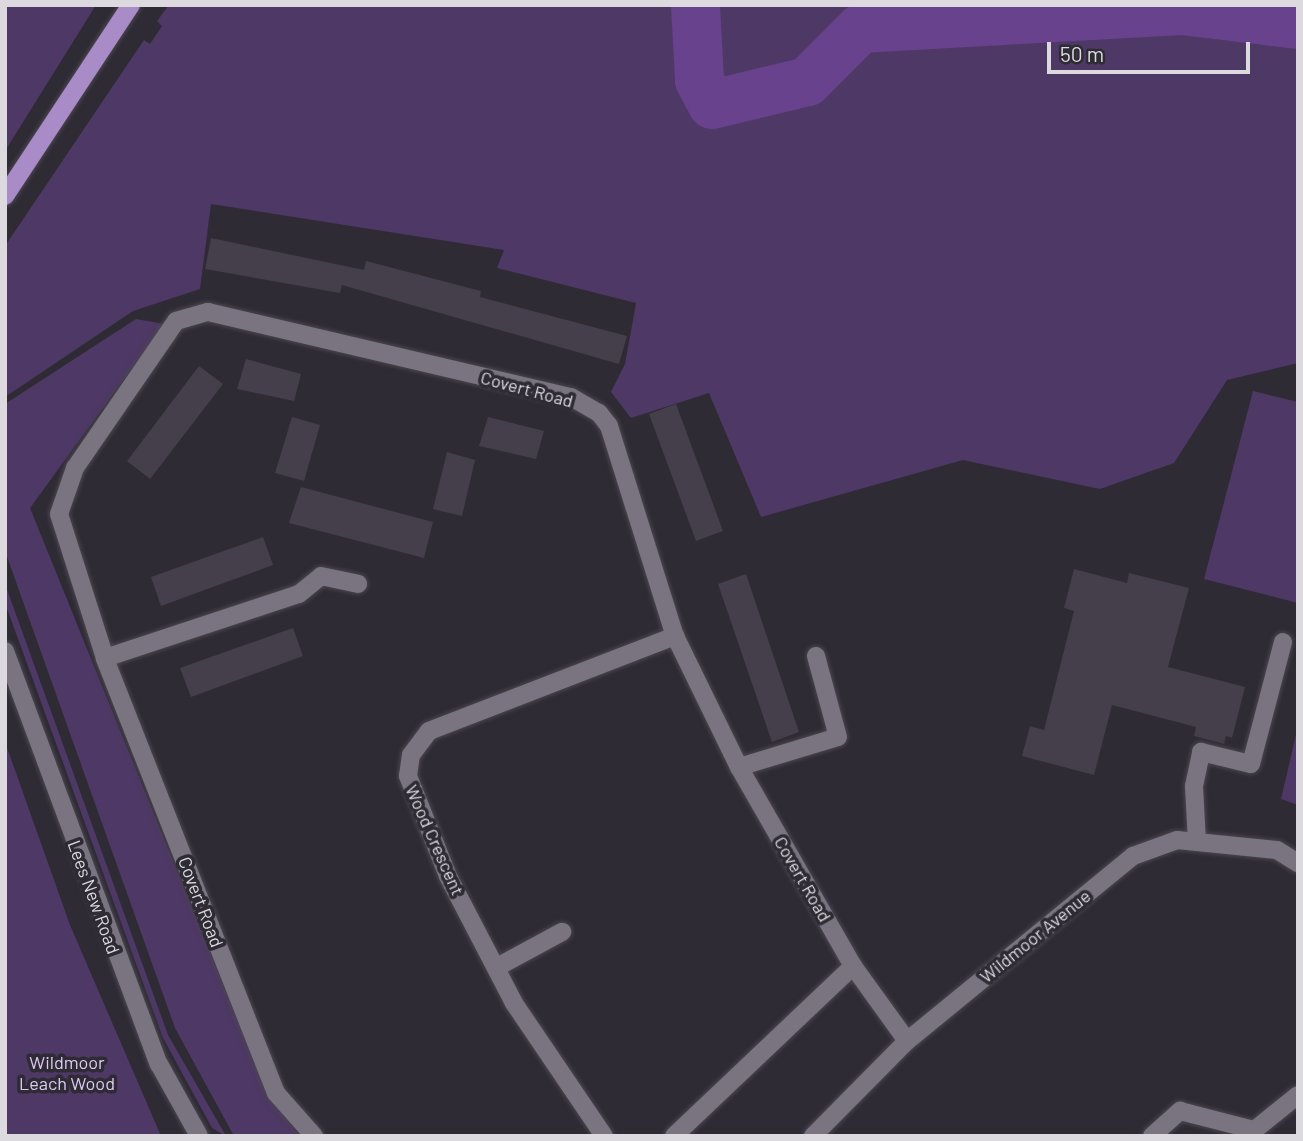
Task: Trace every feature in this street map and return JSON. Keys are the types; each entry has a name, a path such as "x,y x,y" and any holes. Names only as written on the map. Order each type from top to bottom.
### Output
{"main road":[{"path":"5,196 131,5"}],"street":[{"name":"Covert Road","path":"314,1136 275,1093 105,657 62,535 63,496 176,321 208,312 571,397 599,413 609,426 676,636 739,767 853,966 907,1041"},
{"path":"105,657 299,594 321,576 358,584"},
{"name":"Wood Crescent","path":"604,1136 514,1003 499,966 412,796 411,755 429,731 676,636"},
{"path":"1197,842 1194,786 1201,752 1251,764 1283,642"},
{"name":"Lees New Road","path":"5,651 153,1052 199,1136"},
{"path":"739,767 838,737 816,656"},
{"name":"Wildmoor Avenue","path":"813,1136 907,1041 1133,856 1177,840 1278,850 1298,863"},
{"path":"499,966 562,932"},
{"path":"674,1136 853,966"},
{"path":"1152,1136 1180,1111 1250,1133 1298,1095"}],"green space":[{"path":"5,5 96,5 5,151"},
{"path":"169,5 1298,5 1298,363 1227,380 1174,463 1100,489 963,460 761,517 709,393 631,418 611,392 625,364 636,303 497,268 504,250 211,204 200,289 133,311 5,397 5,246 144,40 150,44 162,26 157,21"},
{"path":"136,319 164,324 30,508 268,1096 300,1136 234,1136 175,1028 5,551 5,404"},
{"path":"1253,391 1298,402 1298,603 1204,579"},
{"path":"5,584 168,1035 226,1136 212,1128 163,1038 5,603"},
{"path":"1298,726 1298,805 1281,799"},
{"name":"Wildmoor Leach Wood","path":"5,742 70,925 161,1136 5,1136"}],"building":[{"path":"211,238 364,270 366,261 481,291 480,297 627,336 619,364 342,285 340,293 205,269"},
{"path":"246,359 301,374 294,401 237,389"},
{"path":"199,366 223,384 150,479 127,461"},
{"path":"676,404 723,531 696,541 649,414"},
{"path":"292,417 320,425 304,481 275,473"},
{"path":"488,417 544,431 536,459 479,446"},
{"path":"447,452 475,460 462,516 433,509"},
{"path":"301,487 433,522 424,558 289,523"},
{"path":"263,537 273,565 161,606 151,577"},
{"path":"1074,569 1127,583 1129,573 1189,588 1168,667 1245,687 1232,738 1226,736 1224,744 1194,736 1196,727 1112,705 1094,775 1022,756 1030,726 1044,730 1074,611 1064,608"},
{"path":"746,574 799,732 772,742 718,584"},
{"path":"293,628 303,656 191,697 180,668"}],"waterway":[{"path":"695,5 699,80 712,104 807,81 860,28 1181,10 1298,24"}]}
